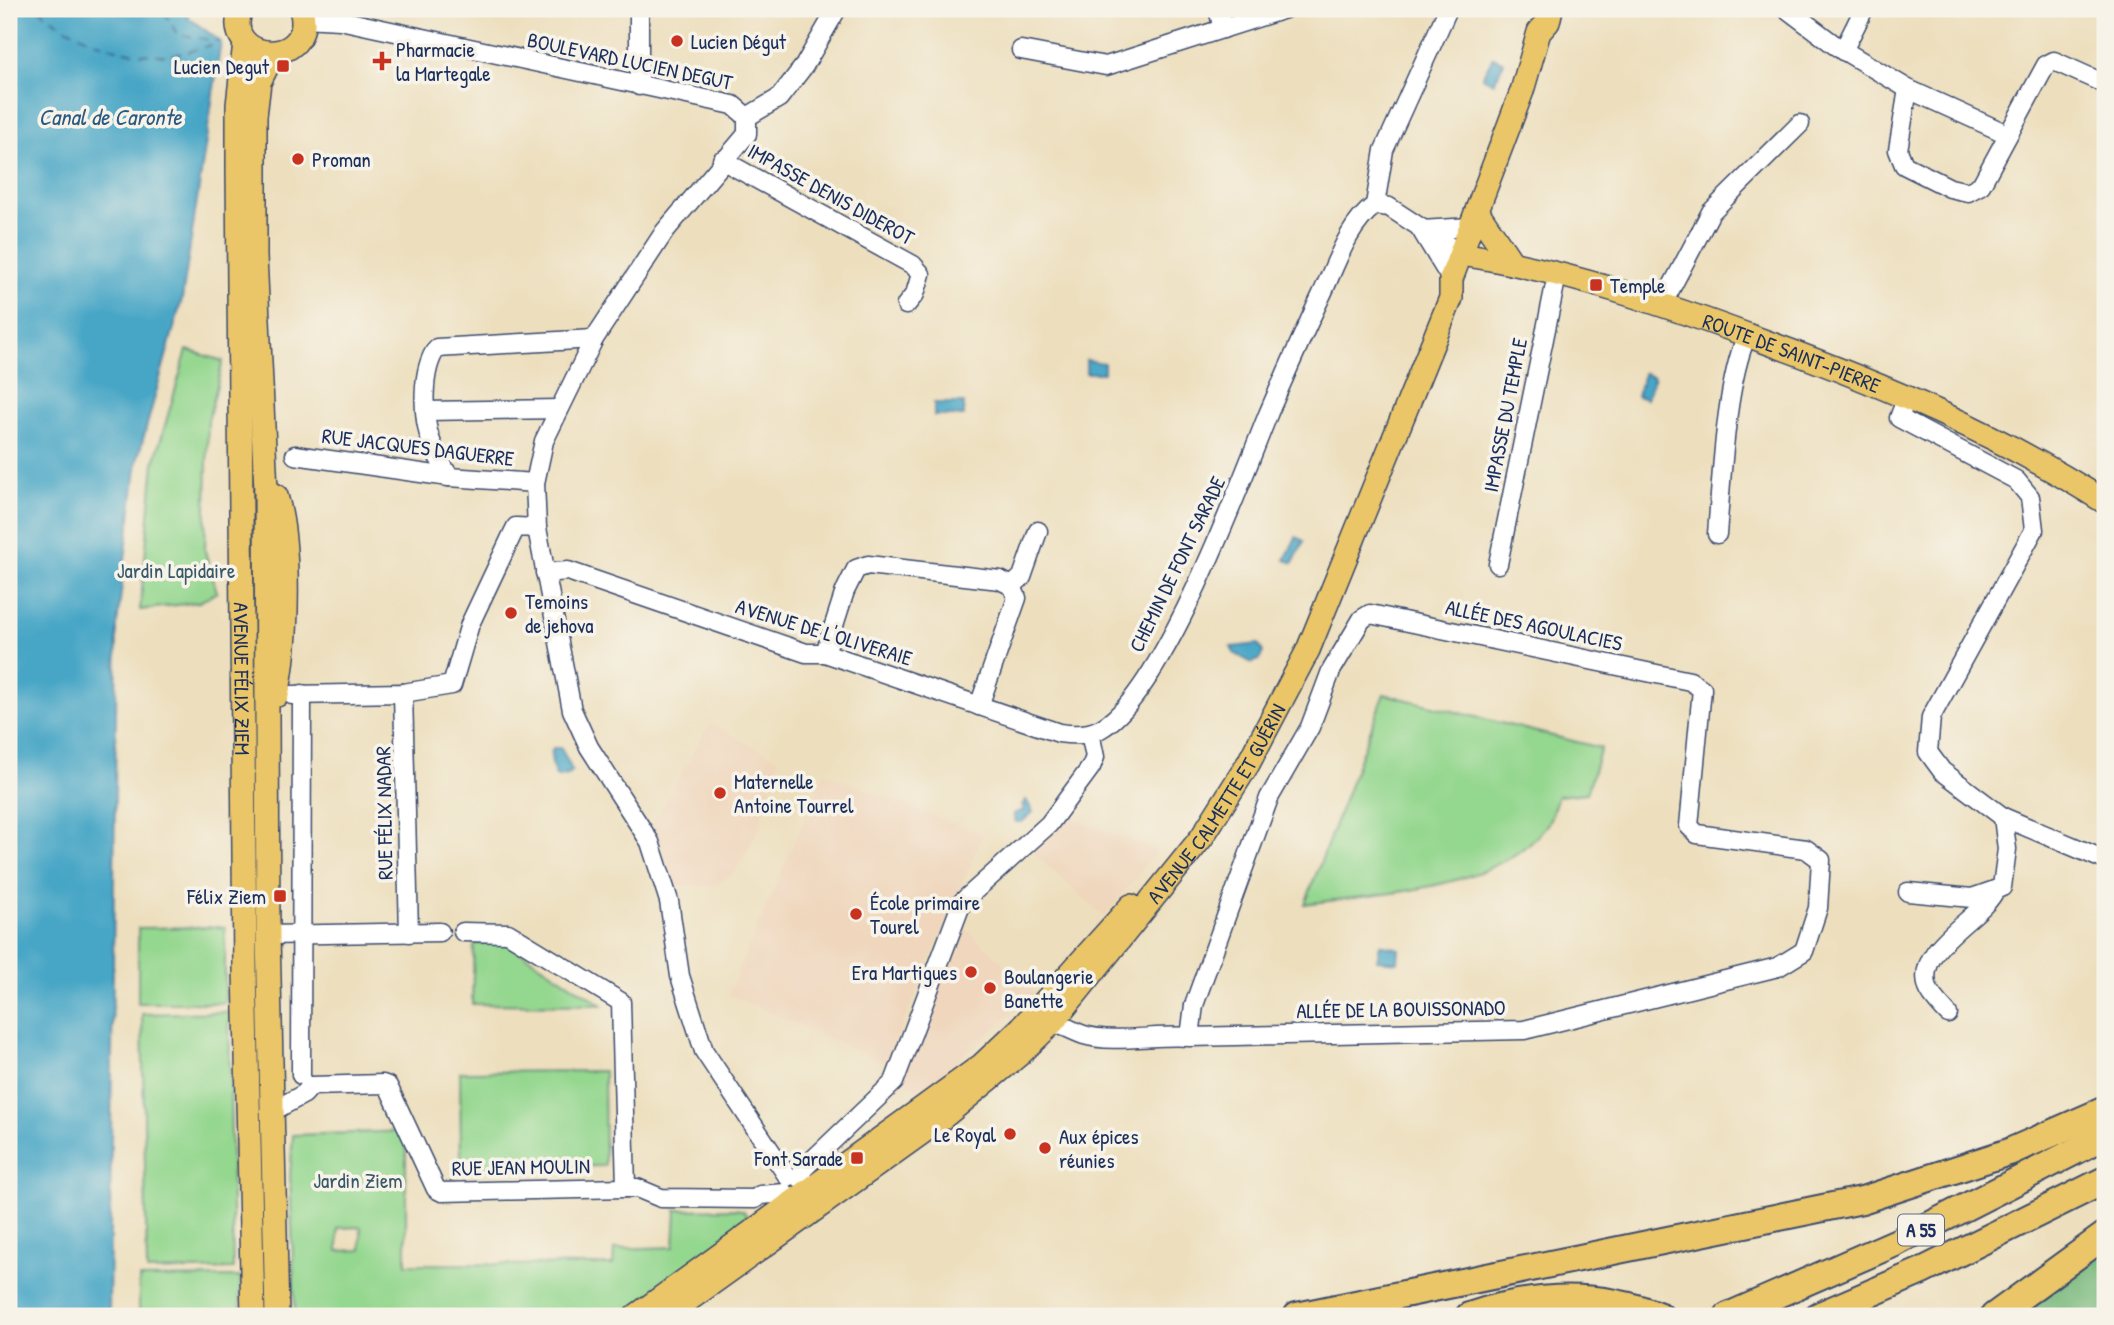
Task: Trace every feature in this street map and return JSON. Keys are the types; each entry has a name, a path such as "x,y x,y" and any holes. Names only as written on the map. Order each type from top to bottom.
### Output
{"highway":[{"path":"1297,1316 1862,1200 2009,1152 2105,1110"},
{"name":"A 55","path":"1730,1315 1895,1243 2105,1136"},
{"name":"A 55","path":"1818,1316 1922,1272 2105,1180"},
{"path":"1994,1316 2105,1235"},
{"path":"1469,1316 1542,1299 1578,1298 1614,1301 1660,1316"}],"main road":[{"name":"AVENUE FÉLIX ZIEM","path":"241,9 238,24 246,42 238,105 245,969 253,1316"},
{"path":"1539,9 1539,32"},
{"path":"1539,32 1548,22 1551,9"},
{"path":"246,42 263,53 284,51 298,37 302,13"},
{"name":"AVENUE CALMETTE ET GUÉRIN","path":"666,1316 798,1192 946,1094 1022,1027 1146,890 1196,827 1238,765 1315,612 1436,295 1451,279 1461,254 1522,91 1539,32"},
{"name":"AVENUE FÉLIX ZIEM","path":"274,53 259,82 254,116 255,256 266,490 276,496 283,519 285,658 272,695 268,935 276,1316"},
{"path":"1474,219 1512,262"},
{"name":"ROUTE DE SAINT-PIERRE","path":"1461,254 1512,262 1662,305 1747,335 1907,397 2017,448 2105,502"},
{"name":"AVENUE CALMETTE ET GUÉRIN","path":"636,1316 765,1223 798,1192 958,1106 1053,1022 1202,838 1279,708 1308,650 1452,295 1451,279"}],"street":[{"path":"639,9 639,86"},
{"path":"798,1192 704,1051 680,976 669,901 650,842 589,747 572,710 537,528 535,483 544,441 594,339 665,231 722,160 747,134 747,117 779,98 804,66 836,9"},
{"path":"1217,9 1223,29"},
{"path":"1021,50 1106,66 1285,9"},
{"path":"1448,9 1384,149 1375,205 1389,207 1461,254"},
{"path":"1787,9 1843,51 1908,89 2007,134"},
{"path":"1843,51 1864,9"},
{"name":"BOULEVARD LUCIEN DEGUT","path":"302,13 335,14 639,86 733,105 747,117"},
{"path":"1908,89 1898,150 1904,165 1950,188 1968,192 1981,185 2046,65 2054,61 2105,83"},
{"path":"1662,305 1711,212 1800,124"},
{"name":"IMPASSE DENIS DIDEROT","path":"722,160 913,265 921,274 915,294 906,305"},
{"name":"CHEMIN DE FONT SARADE","path":"1090,733 1110,722 1156,662 1217,543 1285,375 1355,226 1375,205"},
{"path":"1421,230 1474,219"},
{"path":"1421,230 1451,279"},
{"name":"IMPASSE DU TEMPLE","path":"1498,564 1557,275"},
{"path":"1717,534 1726,435 1740,350 1747,335"},
{"path":"449,477 430,440 426,411 429,359 437,348 594,339"},
{"path":"1907,397 1899,418 2016,480 2030,497 2034,530 1931,717 1928,752 1942,771 2003,817 2105,860"},
{"path":"426,411 559,408"},
{"name":"RUE JACQUES DAGUERRE","path":"295,455 449,477 535,483"},
{"path":"272,695 403,692 452,685 470,624 516,527 537,528"},
{"path":"1012,586 1022,577 1038,531"},
{"path":"825,653 850,578 856,569 868,565 1000,580 1012,586 1017,598 979,706"},
{"name":"AVENUE DE L'OLIVERAIE","path":"545,573 568,571 806,653 825,653 1059,733 1090,733"},
{"name":"ALLÉE DES AGOULACIES","path":"1190,1037 1194,1005 1269,798 1310,727 1331,671 1362,619 1370,614 1679,678 1702,689 1689,826 1697,834 1806,849 1821,860 1818,908 1804,951 1777,967"},
{"name":"RUE FÉLIX NADAR","path":"403,692 409,933"},
{"path":"271,1112 304,1094 306,1080 301,935 302,695"},
{"path":"798,1192 803,1168 894,1082 954,920 976,887 1049,824 1091,767 1095,757 1090,733"},
{"path":"1908,892 1972,898 2002,887 2007,849 2003,817"},
{"path":"1948,1014 1928,989 1926,974 1943,941 1991,901 1996,890"},
{"path":"268,935 440,932"},
{"path":"463,932 508,933 621,1002 626,1188"},
{"name":"ALLÉE DE LA BOUISSONADO","path":"1053,1022 1086,1036 1190,1037 1524,1030 1777,967"},
{"path":"1022,1027 1053,1022"},
{"path":"270,1063 306,1080"},
{"name":"RUE JEAN MOULIN","path":"306,1080 383,1084 388,1087 436,1189 442,1192 637,1188 661,1198 755,1199 760,1195 798,1192"},
{"path":"755,1199 765,1223"}],"shaded area":[{"name":"Maternelle Antoine Tourrel","path":"710,723 779,759 759,828 735,873 713,886 676,886 652,826"},
{"name":"École primaire Tourel","path":"824,773 983,835 886,1064 728,994"},
{"path":"1063,814 1157,851 1104,917 1032,852 1051,834"},
{"path":"960,923 1035,993 923,1093 902,1077"}],"green space":[{"name":"Jardin Lapidaire","path":"187,350 223,361 208,421 205,551 217,592 199,602 140,610 154,463"},
{"path":"1384,694 1601,748 1587,793 1558,796 1546,826 1525,848 1498,864 1468,876 1401,892 1305,904"},
{"path":"225,927 225,1003 138,1003 138,928"},
{"path":"504,941 602,1005 472,1004 474,944"},
{"path":"229,1012 233,1269 147,1271 142,1014"},
{"path":"604,1071 605,1166 461,1168 460,1072"},
{"name":"Jardin Ziem","path":"406,1131 406,1264 613,1265 614,1249 674,1247 676,1210 737,1209 744,1211 749,1220 623,1316 295,1316 290,1175 293,1135","holes":["361,1227 361,1250 338,1251 338,1228"]},
{"path":"2105,1252 2105,1316 2017,1316"},
{"path":"240,1277 241,1316 139,1316 139,1278"}],"water":[{"name":"Canal de Caronte","path":"9,9 190,9 188,17 221,42 182,299 137,461 117,626 109,1316 9,1316"},
{"path":"1493,57 1504,62 1494,83 1482,77"},
{"path":"1086,360 1104,363 1104,373 1086,373"},
{"path":"1644,373 1654,377 1647,399 1637,396"},
{"path":"934,403 964,403 964,416 934,416"},
{"path":"1296,537 1304,541 1293,563 1285,560"},
{"path":"1258,644 1263,652 1259,660 1252,663 1234,653 1231,647"},
{"path":"553,748 561,748 572,770 568,775 557,777 551,759"},
{"path":"1026,800 1033,812 1022,822 1016,822 1013,814 1024,810 1022,805"},
{"path":"1380,944 1399,949 1398,962 1377,960"}],"ferry route":[{"path":"9,110 14,60 12,9"},
{"path":"39,9 83,37 134,53 169,55 221,42 177,34 163,9"}],"place":[{"name":"Lucien Dégut","path":"677,41"},
{"name":"Pharmacie la Martegale","path":"382,61"},
{"name":"Lucien Degut","path":"283,66"},
{"name":"Proman","path":"298,159"},
{"name":"Temple","path":"1596,285"},
{"name":"Temoins de jehova","path":"511,613"},
{"name":"Maternelle Antoine Tourrel","path":"720,793"},
{"name":"Félix Ziem","path":"280,896"},
{"name":"École primaire Tourel","path":"856,914"},
{"name":"Era Martigues","path":"971,972"},
{"name":"Boulangerie Banette","path":"990,988"},
{"name":"Le Royal","path":"1010,1134"},
{"name":"Aux épices réunies","path":"1045,1148"},
{"name":"Font Sarade","path":"857,1158"}]}
